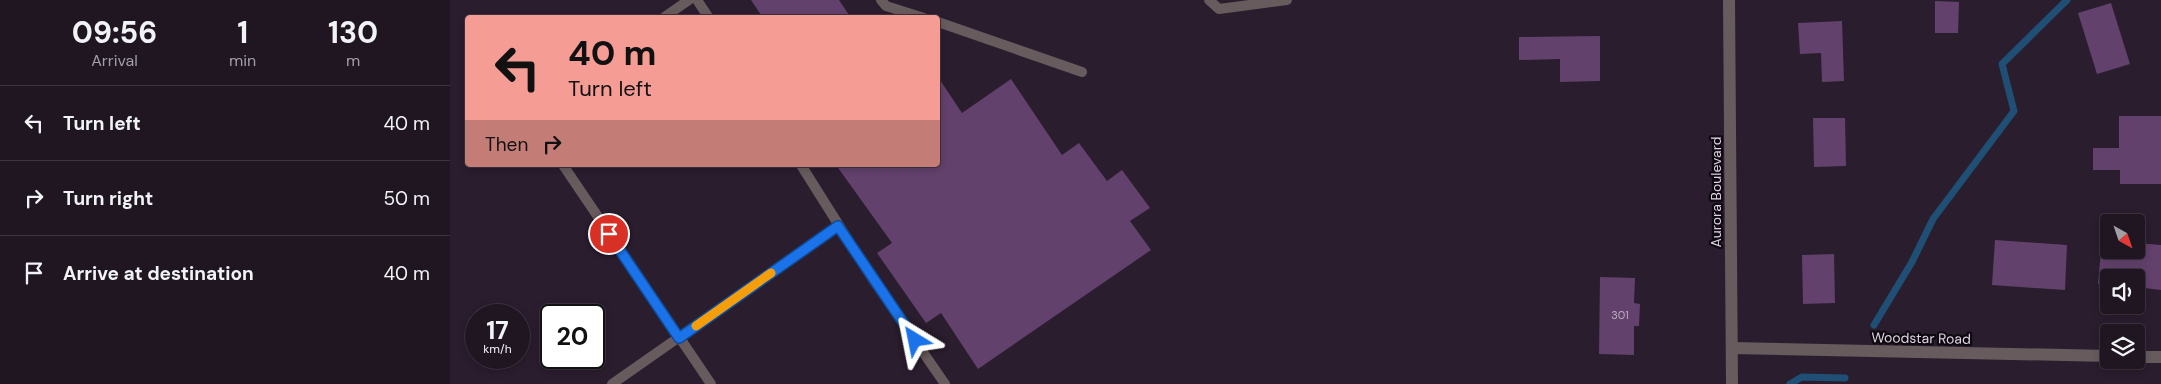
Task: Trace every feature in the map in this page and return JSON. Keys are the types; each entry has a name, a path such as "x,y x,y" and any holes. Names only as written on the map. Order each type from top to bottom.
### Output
{"street":[{"name":"Aurora Boulevard","path":"1730,0 1732,384"},
{"name":"Woodstar Road","path":"1732,348 2100,356"},
{"path":"2145,357 2161,357"}],"lane":[{"path":"667,15 688,0"},
{"path":"697,0 707,15"},
{"path":"881,0 886,6 914,15"},
{"path":"1209,0 1220,9 1287,0"},
{"path":"940,23 1082,72"},
{"path":"564,167 711,384"},
{"path":"802,167 838,226 945,384"},
{"path":"612,384 838,226"}],"building":[{"path":"751,0 839,0 849,15 761,15"},
{"path":"1935,1 1959,2 1958,33 1935,33"},
{"path":"2111,3 2130,64 2097,74 2078,13"},
{"path":"1842,21 1844,81 1822,82 1821,53 1800,54 1798,23"},
{"path":"1600,36 1600,81 1560,82 1560,59 1519,60 1519,37"},
{"path":"1011,79 1062,155 1079,143 1107,181 1122,170 1150,208 1130,221 1151,250 978,369 941,313 926,323 877,253 892,243 837,167 940,167 940,80 962,113"},
{"path":"2119,116 2161,116 2161,184 2120,184 2120,170 2093,170 2093,148 2119,148"},
{"path":"1813,118 1845,118 1846,166 1814,167"},
{"path":"1995,240 2067,245 2065,290 1992,285"},
{"path":"2145,244 2161,245 2161,290 2145,288 2145,269 2100,269 2100,284 2098,284 2100,259 2145,259"},
{"path":"1834,254 1835,303 1803,304 1802,255"},
{"path":"1600,277 1635,278 1634,303 1640,304 1639,326 1634,326 1634,355 1599,354"}],"waterway":[{"path":"1874,325 1912,262 1933,219 2014,111 2002,64 2067,0"},
{"path":"1790,384 1802,377 1845,378"}],"slow traffic":[{"path":"696,326 771,273"}],"route":[{"path":"609,234 679,338 838,226 915,340"}]}
